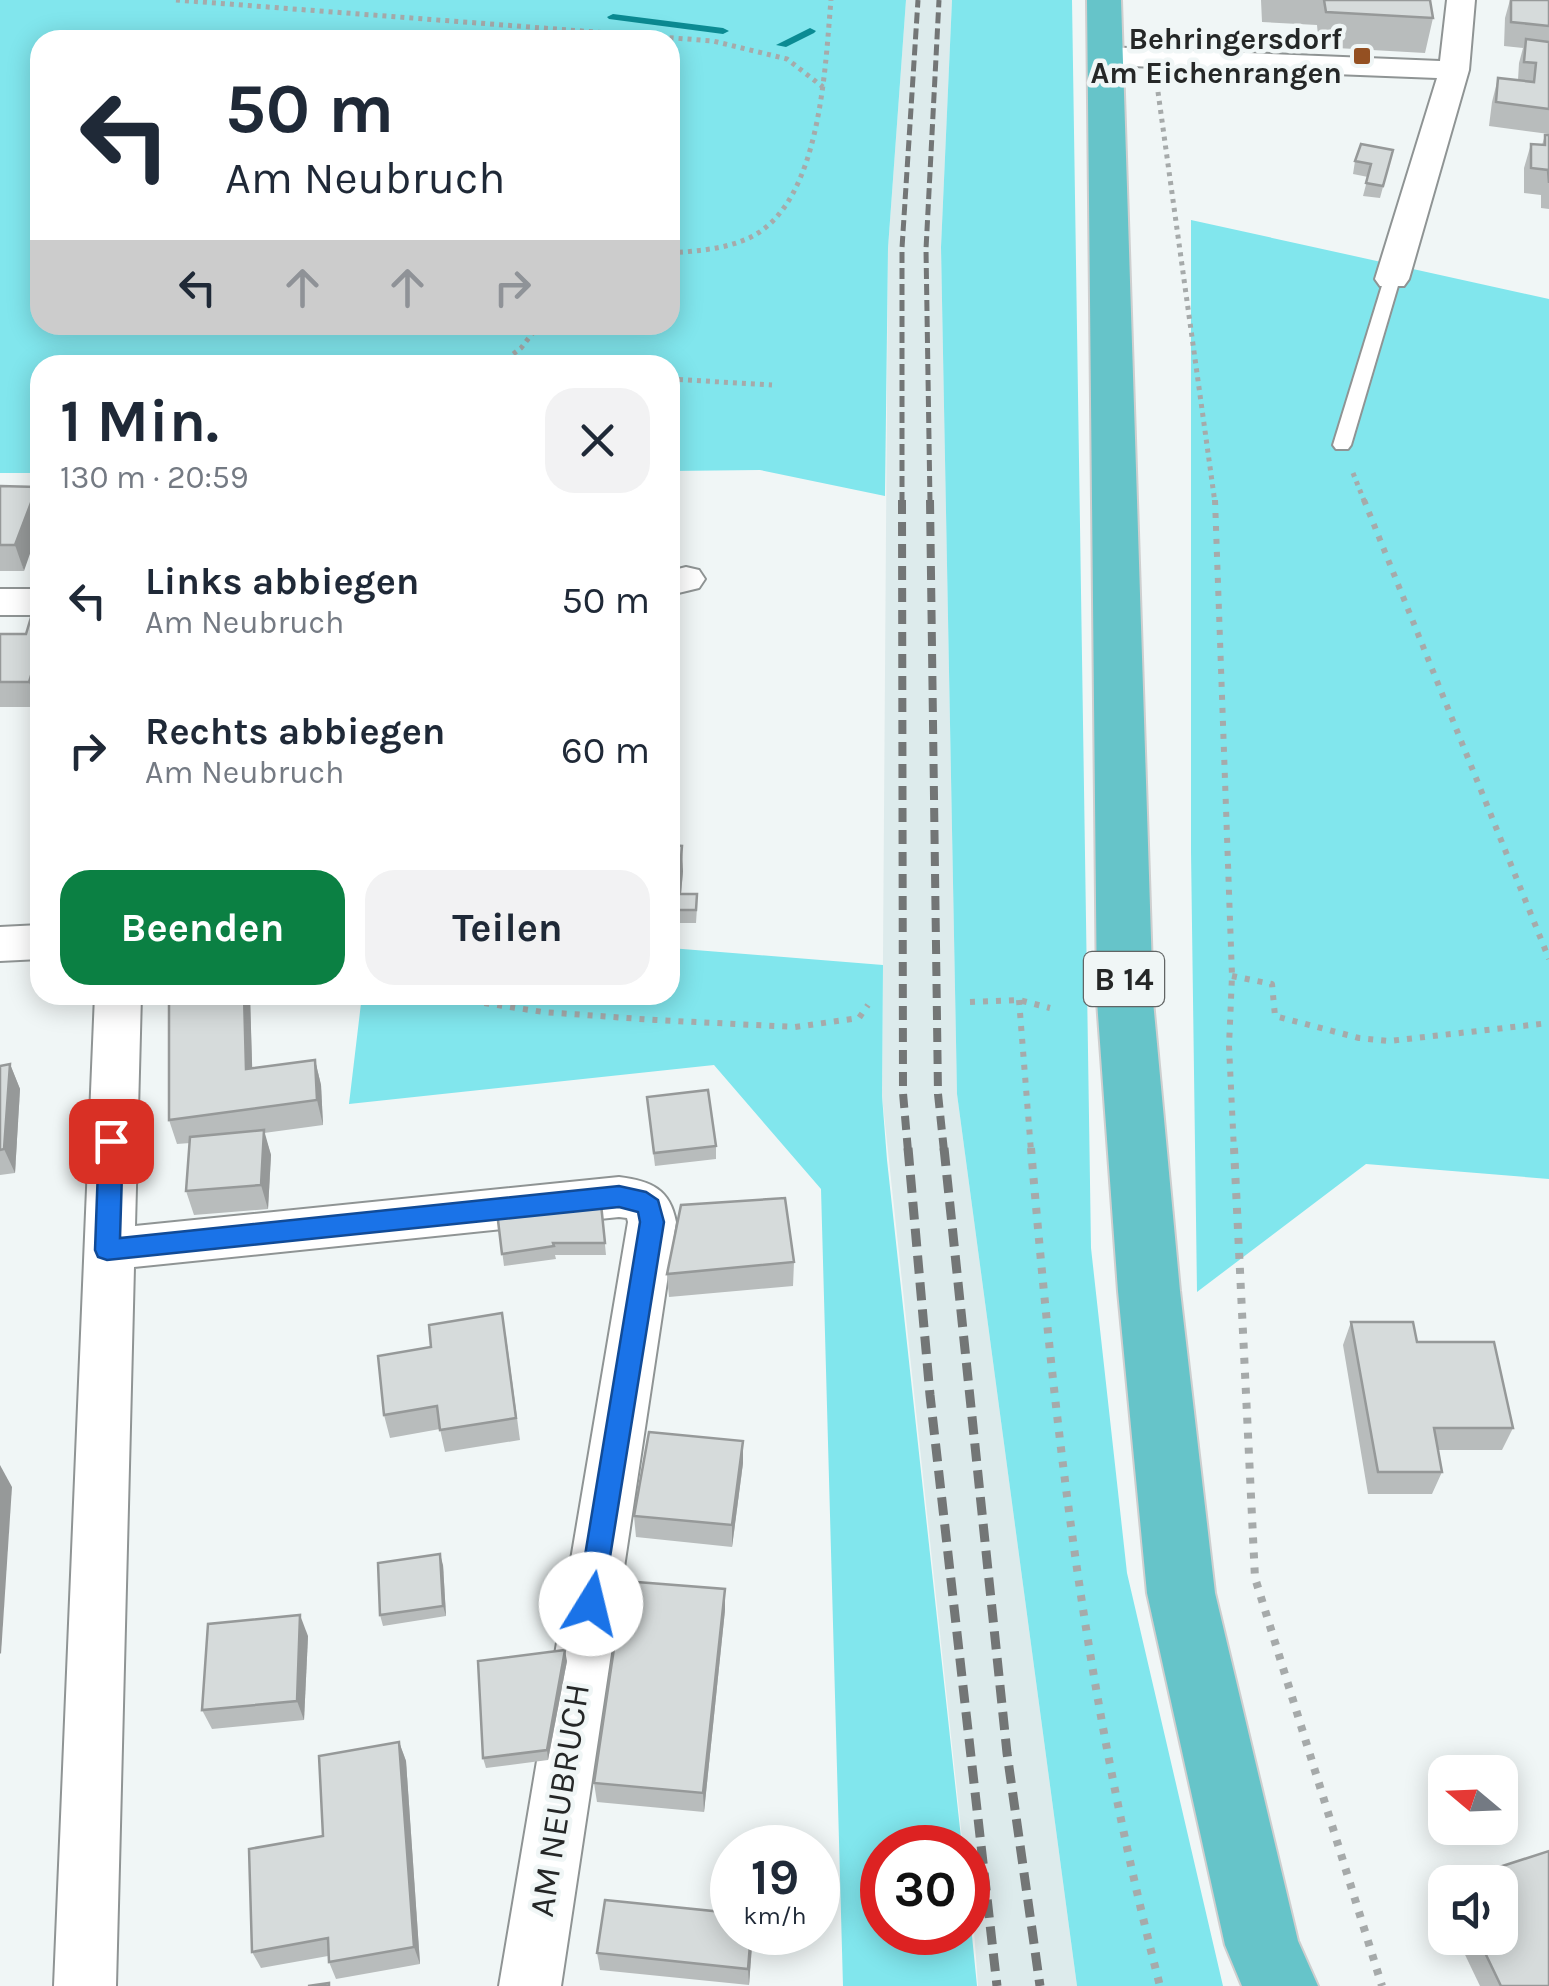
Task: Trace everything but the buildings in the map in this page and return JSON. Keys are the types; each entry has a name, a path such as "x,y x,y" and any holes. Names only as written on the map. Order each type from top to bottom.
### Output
{"main road":[{"name":"B 14","path":"1104,0 1129,57 1117,481 1125,1001 1134,1117 1181,1592 1271,1966"}],"street":[{"path":"1392,279 1454,70 1460,0"},
{"path":"1129,57 1454,70"},
{"path":"0,602 30,602"},
{"path":"0,944 30,942"},
{"path":"85,1986 118,1005"},
{"name":"AM NEUBRUCH","path":"107,1250 619,1196 637,1199 649,1207 652,1222 530,1986"}],"lane":[{"path":"1342,445 1392,279"}],"path":[{"path":"176,0 579,30"},
{"path":"680,252 722,249 764,228 792,202 803,178 823,87 831,0"},
{"path":"680,38 759,48 795,61 823,87"},
{"path":"1129,57 1173,216 1214,474 1232,976 1230,1046 1254,1578 1382,1986"},
{"path":"511,355 531,335"},
{"path":"680,379 772,384"},
{"path":"1342,445 1549,959"},
{"path":"1232,976 1272,984 1274,1016 1359,1038 1389,1041 1549,1023"},
{"path":"1019,1000 1046,1344 1063,1484 1096,1702 1129,1880 1160,1986"},
{"path":"970,1002 1019,1000 1050,1008"},
{"path":"484,1005 626,1020 818,1027 859,1018 868,1006"}],"shaded area":[{"path":"0,0 906,0 888,248 885,496 760,470 680,471 680,355 30,355 30,473 0,473"},
{"path":"906,0 952,0 941,247 957,1094 1077,1986 978,1986 976,1955 990,1955 990,1825 961,1825 882,1096 888,248"},
{"path":"952,0 1072,0 1091,1248 1127,1573 1223,1986 1077,1986 957,1094 941,247"},
{"path":"1191,220 1549,299 1549,1179 1366,1164 1197,1292 1191,852"},
{"path":"680,949 883,965 882,1096 887,1160 960,1825 860,1825 860,1955 974,1955 977,1986 843,1986 821,1189 714,1065 349,1104 361,1005 680,1005"}],"waterway":[{"path":"613,17 723,31"},
{"path":"782,45 810,31"}],"railway":[{"path":"902,500 902,248 918,0"},
{"path":"930,503 926,249 939,0"},
{"path":"902,500 903,1093 908,1151"},
{"path":"930,500 938,1094 944,1151"},
{"path":"908,1148 930,1395 997,1986"},
{"path":"944,1148 1007,1753 1040,1986"}],"place":[{"name":"Behringersdorf Am Eichenrangen","path":"1362,56"}],"route":[{"path":"111,1141 107,1250 619,1196 637,1199 649,1207 652,1222 591,1604"}]}
